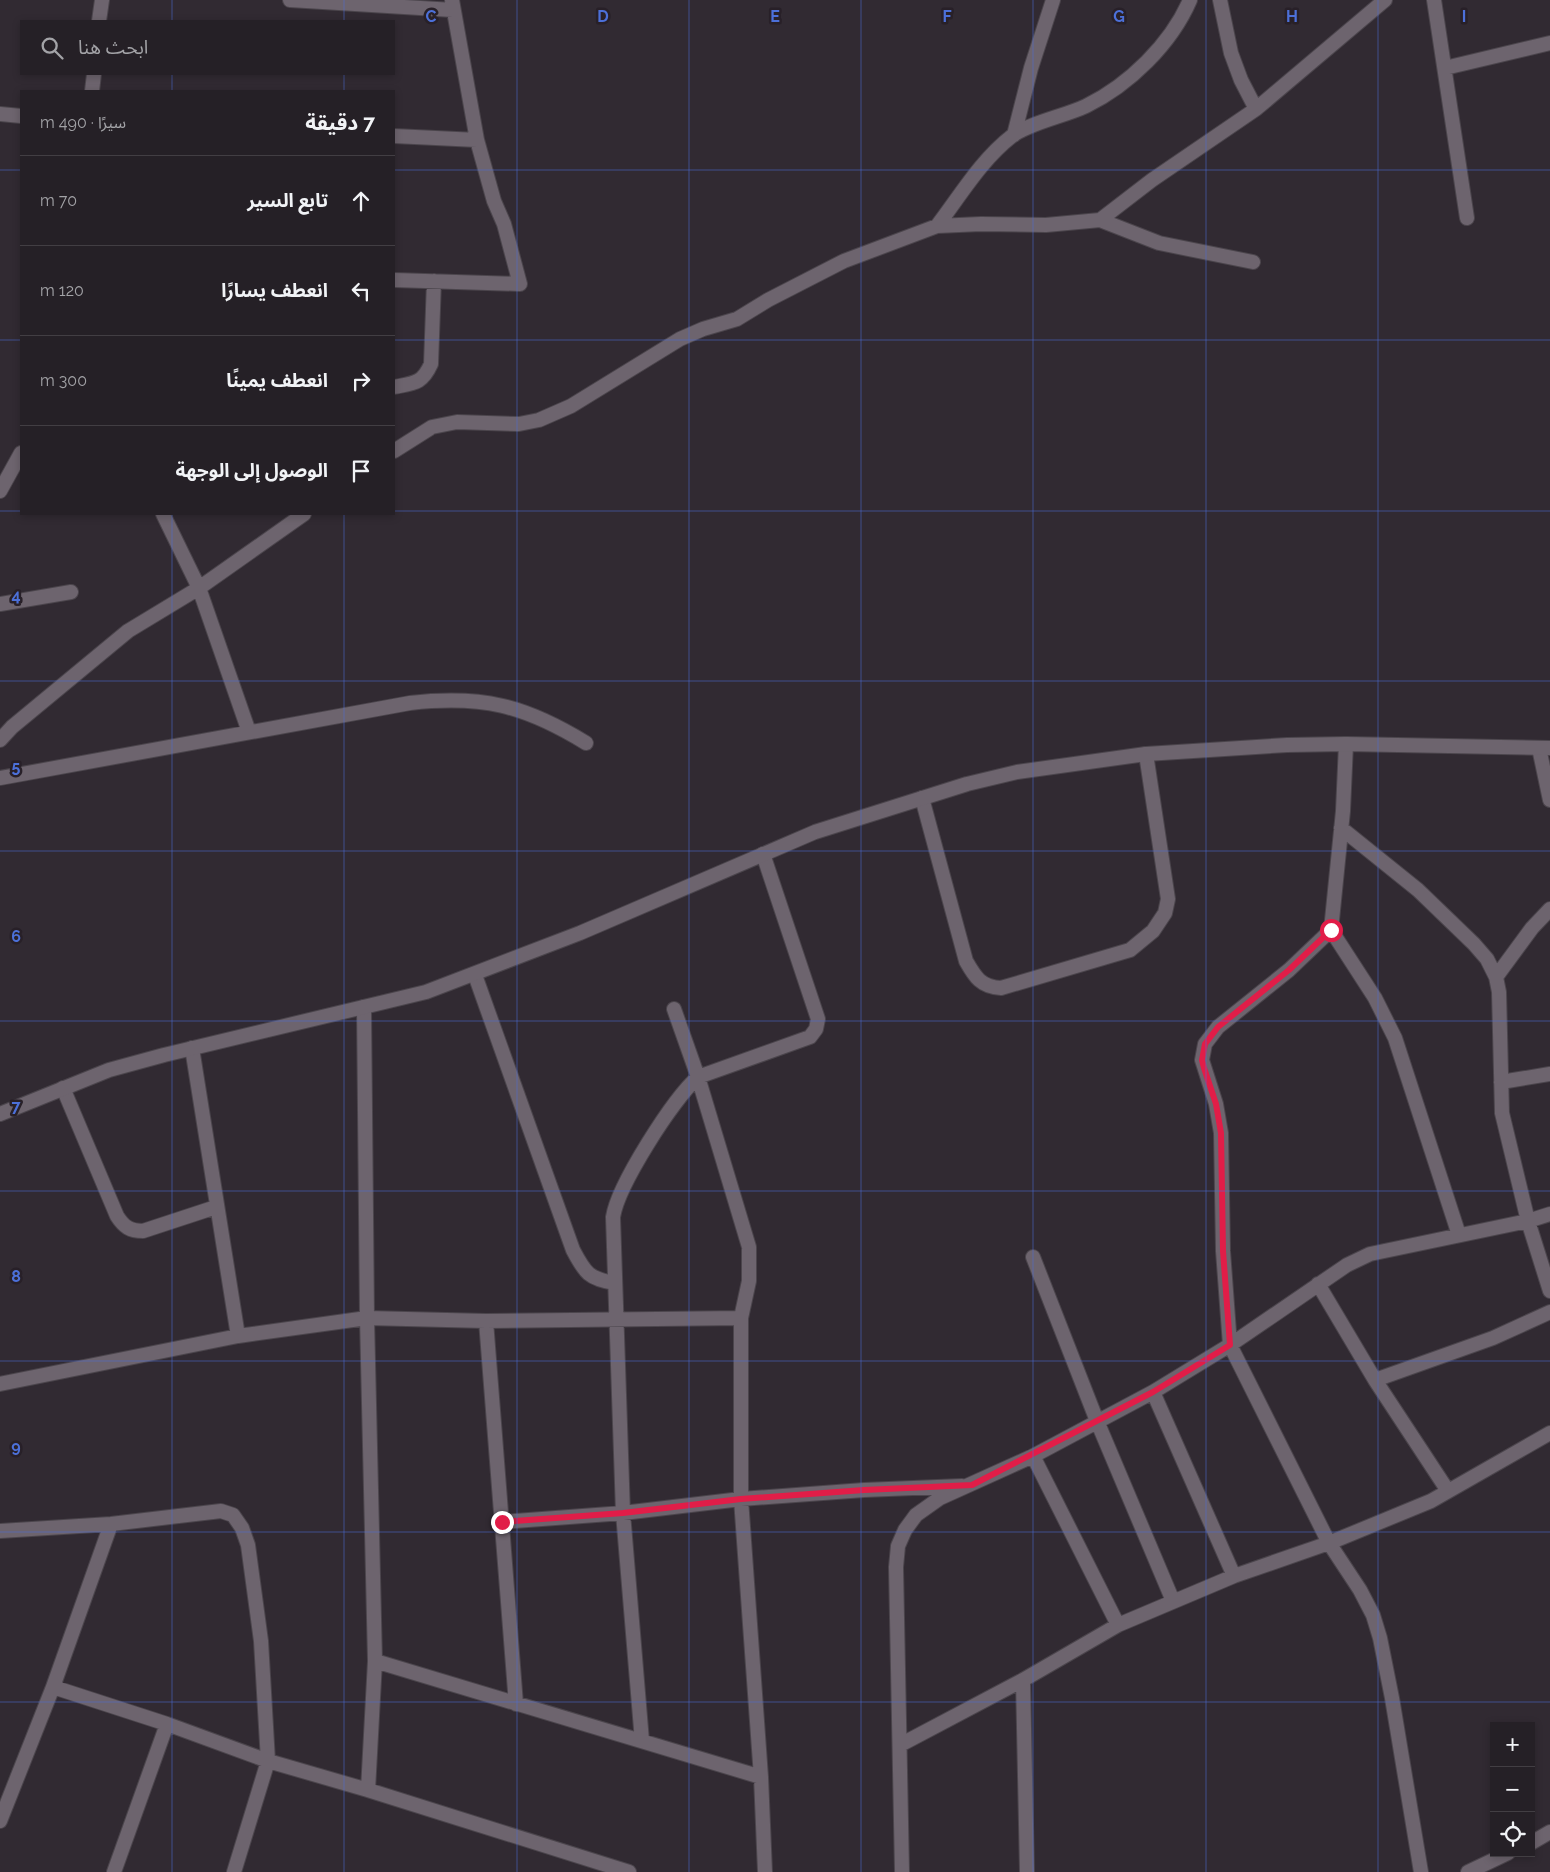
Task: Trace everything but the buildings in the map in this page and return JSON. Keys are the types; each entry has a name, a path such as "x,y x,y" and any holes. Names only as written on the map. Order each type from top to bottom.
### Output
{"street":[{"path":"99,20 102,0"},
{"path":"290,0 453,5 477,140 494,201 504,224 520,284 395,280"},
{"path":"1014,135 1031,68 1053,0"},
{"path":"937,226 995,150 1014,135 1086,106 1127,79 1168,38 1183,16 1190,0"},
{"path":"1220,0 1231,53 1241,80 1256,109"},
{"path":"1100,220 1152,180 1256,109 1385,0"},
{"path":"1434,0 1467,218"},
{"path":"1444,68 1550,43"},
{"path":"92,90 94,75"},
{"path":"0,114 20,116"},
{"path":"395,136 477,140"},
{"path":"395,450 432,427 457,422 519,424 539,420 571,406 680,339 703,329 737,319 768,300 844,261 937,226 981,224 1046,225 1100,220 1159,243 1253,262"},
{"path":"395,387 418,382 426,375 430,364 434,281"},
{"path":"0,492 20,455"},
{"path":"162,515 199,588 249,732"},
{"path":"0,740 12,727 128,631 199,588 303,515"},
{"path":"0,604 70,592"},
{"path":"0,778 410,703 448,699 490,702 526,712 559,727 586,743"},
{"path":"1346,744 1341,828 1331,930 1375,998 1394,1038 1459,1235"},
{"path":"0,1114 109,1070 192,1048 426,992 475,975 815,832 967,784 1017,772 1146,754 1287,745 1346,744 1545,748 1550,800"},
{"path":"922,798 966,961 975,977 982,984 1000,988 1130,950 1153,931 1165,913 1168,899 1146,754"},
{"path":"1341,828 1418,890 1474,944 1487,959 1496,977 1499,992 1502,1112 1528,1221 1550,1292"},
{"path":"642,1741 623,1513 613,1217 615,1203 620,1190 674,1105 688,1087 698,1078 810,1037 816,1029 818,1019 763,854"},
{"path":"1496,977 1516,949 1550,909"},
{"path":"1331,930 1289,970 1218,1027 1205,1044 1202,1060 1216,1104 1221,1133 1223,1251 1230,1345 1329,1543 1360,1590 1373,1615 1380,1638 1421,1872"},
{"path":"475,975 574,1250 587,1274 598,1280 615,1283"},
{"path":"364,1007 367,1318 375,1661 368,1790"},
{"path":"674,1009 698,1078 749,1247 750,1281 741,1318 741,1499 766,1872"},
{"path":"192,1048 238,1336"},
{"path":"1501,1082 1550,1074"},
{"path":"63,1088 117,1216 124,1226 133,1231 143,1231 216,1207"},
{"path":"902,1872 896,1567 898,1546 904,1530 916,1516 940,1498 1032,1456 1153,1392 1230,1345 1347,1265 1370,1254 1528,1221 1550,1214"},
{"path":"1033,1257 1097,1421 1173,1601"},
{"path":"1318,1284 1374,1380 1448,1491"},
{"path":"1374,1380 1493,1338 1550,1312"},
{"path":"0,1384 238,1336 367,1318 486,1321 741,1318"},
{"path":"486,1321 516,1704"},
{"path":"1153,1392 1234,1576"},
{"path":"900,1745 1023,1680 1118,1625 1234,1576 1329,1543 1431,1501 1550,1433"},
{"path":"1032,1456 1118,1625"},
{"path":"502,1522 623,1513 741,1499 864,1490 972,1485"},
{"path":"0,1531 111,1524 221,1511 233,1515 242,1528 248,1545 261,1641 268,1762 234,1872"},
{"path":"0,1821 53,1687 111,1524"},
{"path":"375,1661 761,1777"},
{"path":"1023,1680 1027,1872"},
{"path":"53,1687 167,1724 268,1762 368,1790 629,1872"},
{"path":"114,1872 167,1724"},
{"path":"1535,1841 1550,1832"},
{"path":"1468,1872 1500,1857"}],"route":[{"path":"502,1522 623,1513 741,1499 864,1490 972,1485 1032,1456 1153,1392 1230,1345 1223,1251 1221,1133 1216,1104 1202,1060 1205,1044 1218,1027 1289,970 1331,930"}]}
